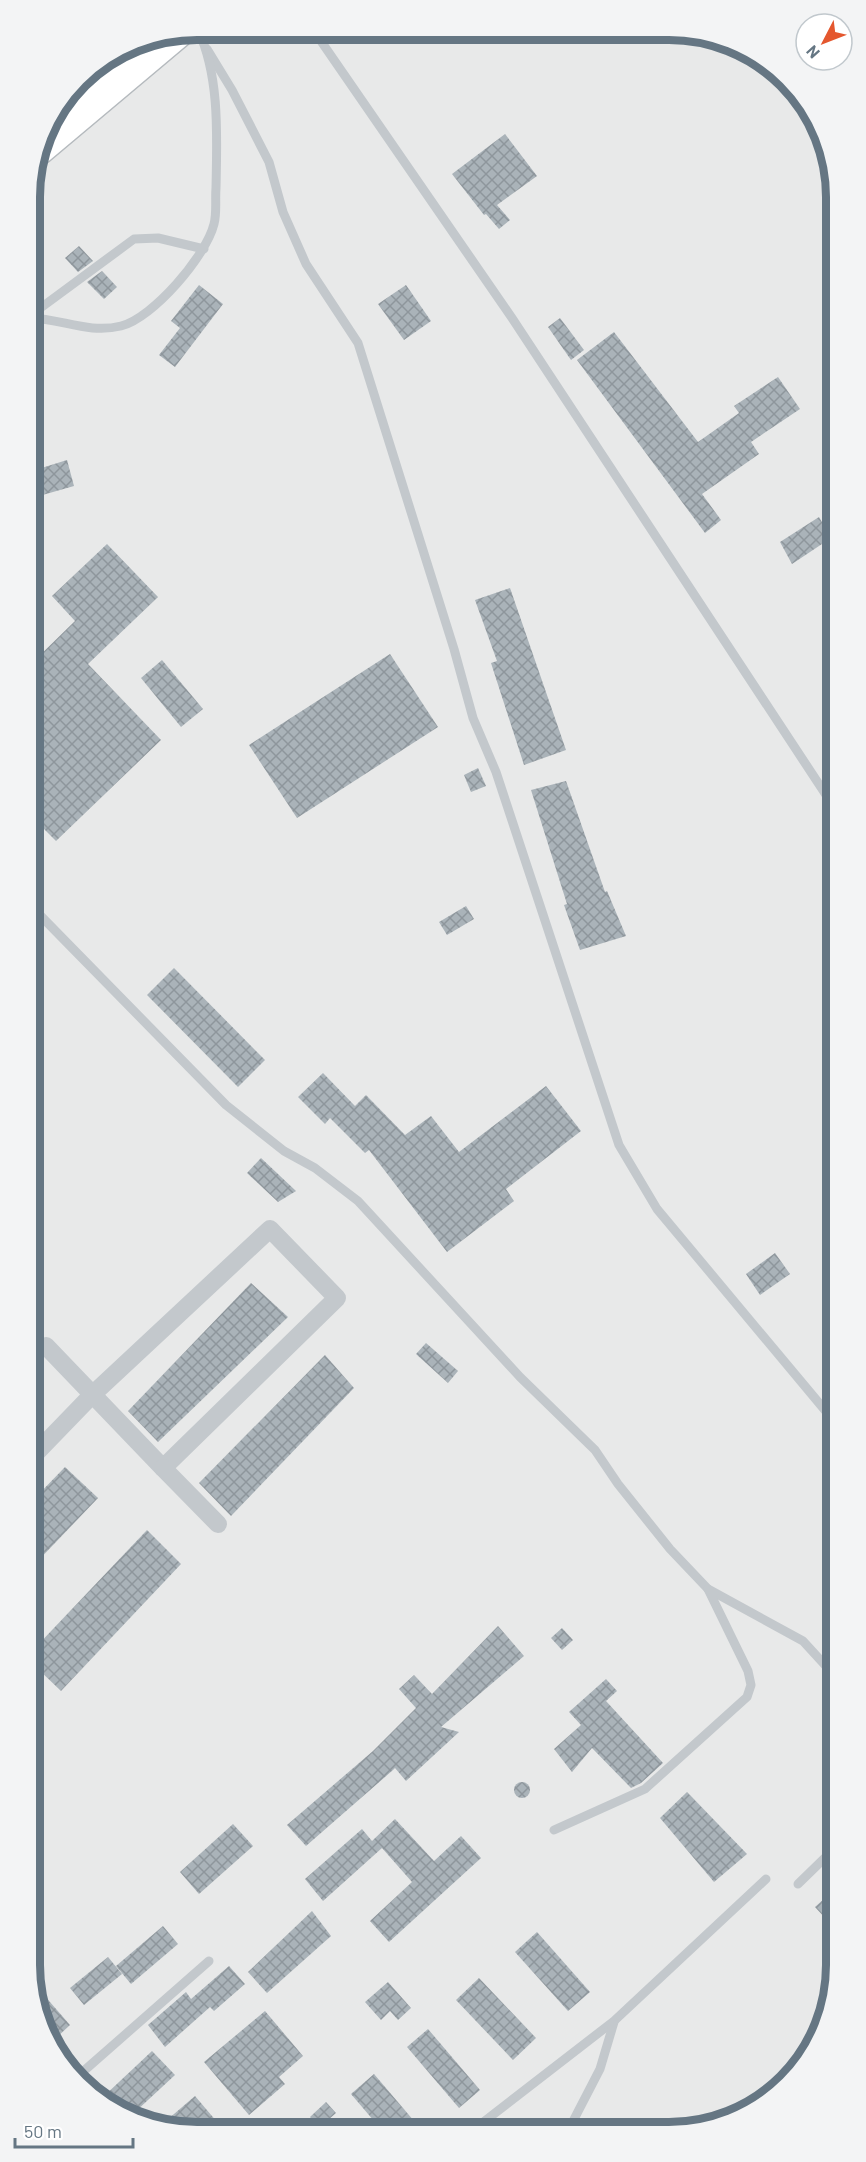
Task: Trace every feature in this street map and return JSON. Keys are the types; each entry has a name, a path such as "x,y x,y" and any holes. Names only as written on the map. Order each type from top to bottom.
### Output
{"main road":[{"path":"51,141 166,44"}],"street":[{"path":"40,1448 92,1395 270,1230 336,1298 163,1468"},
{"path":"46,1346 218,1524"}],"lane":[{"path":"204,41 232,90 268,162 283,212 306,264 358,343 451,638 473,718 496,772 619,1145 657,1209 825,1411"},
{"path":"321,41 512,318 826,794"},
{"path":"41,319 88,329 122,326 141,318 188,273 204,249 214,224 217,155 207,48"},
{"path":"41,309 134,239 144,236 158,238 204,249"},
{"path":"41,916 226,1105 284,1151 315,1168 358,1201 520,1377 595,1450 618,1484 670,1549 708,1590 748,1671 751,1685 747,1697 645,1789 554,1830"},
{"path":"708,1590 803,1641 825,1665"},
{"path":"798,1884 825,1858"},
{"path":"483,2122 614,2021 766,1879"},
{"path":"83,2072 209,1961"},
{"path":"573,2122 600,2069 614,2021"}],"shaded area":[{"path":"679,41 699,44 738,57 756,67 780,86 804,119 814,137 820,157 826,198 825,1975 814,2025 787,2068 756,2095 709,2116 668,2122 198,2122 167,2118 128,2105 94,2083 67,2052 52,2025 46,2005 40,1964 41,187 52,137 79,94 94,79 128,57 147,49 177,42"}],"building":[{"path":"505,134 537,176 497,205 510,220 499,229 486,214 484,215 452,174"},
{"path":"79,246 93,261 78,272 65,258"},
{"path":"102,271 117,287 104,299 87,282"},
{"path":"199,285 223,304 175,367 159,355 180,328 171,321"},
{"path":"406,285 431,321 404,340 378,304"},
{"path":"560,318 584,350 571,360 548,327"},
{"path":"614,332 698,442 739,413 734,406 778,377 800,409 751,442 759,454 702,494 721,520 705,533 577,360"},
{"path":"67,460 74,486 41,495 41,468"},
{"path":"819,517 826,529 826,541 792,564 780,542"},
{"path":"107,544 158,597 88,664 161,740 56,841 41,826 41,654 75,621 52,596"},
{"path":"510,588 566,750 524,765 491,663 497,661 475,600"},
{"path":"390,654 438,727 297,818 249,745"},
{"path":"162,660 203,709 181,727 141,678"},
{"path":"478,768 486,786 471,792 464,775"},
{"path":"566,781 605,892 607,891 626,936 580,950 564,905 567,904 531,790"},
{"path":"466,906 474,919 447,935 439,922"},
{"path":"174,968 265,1060 238,1087 147,995"},
{"path":"323,1073 355,1106 366,1095 405,1135 431,1116 459,1152 546,1086 581,1131 506,1189 514,1201 447,1252 369,1150 365,1153 330,1118 325,1124 298,1097"},
{"path":"261,1158 296,1191 278,1202 247,1173"},
{"path":"775,1253 790,1274 760,1295 746,1274"},
{"path":"251,1283 288,1317 158,1442 128,1411"},
{"path":"426,1343 458,1371 448,1383 416,1354"},
{"path":"325,1355 354,1388 231,1516 199,1483"},
{"path":"65,1467 98,1498 40,1558 40,1493"},
{"path":"147,1530 181,1564 61,1691 40,1671 40,1643"},
{"path":"498,1626 524,1656 441,1727 459,1732 406,1781 395,1768 306,1846 287,1825 373,1751 416,1708 399,1689 414,1675 432,1694"},
{"path":"562,1628 573,1640 562,1650 551,1638"},
{"path":"606,1679 617,1691 606,1701 663,1763 641,1783 631,1788 592,1748 572,1772 554,1749 581,1725 569,1712"},
{"path":"522,1782 528,1784 530,1790 528,1796 522,1798 516,1796 514,1790 516,1784"},
{"path":"687,1792 747,1854 714,1882 660,1818"},
{"path":"395,1819 434,1861 461,1836 481,1858 389,1942 370,1921 412,1882 382,1848 323,1901 305,1879 362,1829 372,1841"},
{"path":"233,1824 253,1846 199,1894 180,1872"},
{"path":"825,1898 825,1918 815,1907"},
{"path":"312,1911 331,1936 267,1993 248,1972"},
{"path":"163,1926 178,1944 131,1984 116,1966"},
{"path":"537,1932 590,1992 568,2011 515,1952"},
{"path":"108,1957 122,1974 84,2005 70,1988"},
{"path":"229,1966 245,1984 214,2011 210,2007 165,2047 148,2025 186,1992 191,1999"},
{"path":"479,1978 536,2038 513,2060 456,2000"},
{"path":"388,1982 411,2008 398,2020 390,2011 381,2020 365,2002"},
{"path":"44,1995 70,2025 58,2036 52,2025"},
{"path":"265,2011 303,2056 279,2077 285,2084 249,2115 204,2062"},
{"path":"428,2029 480,2090 459,2108 407,2047"},
{"path":"152,2051 175,2075 138,2109 107,2093"},
{"path":"374,2074 415,2122 375,2122 351,2094"},
{"path":"195,2096 217,2122 198,2122 169,2118"},
{"path":"326,2102 336,2113 326,2122 314,2122 310,2117"}]}
